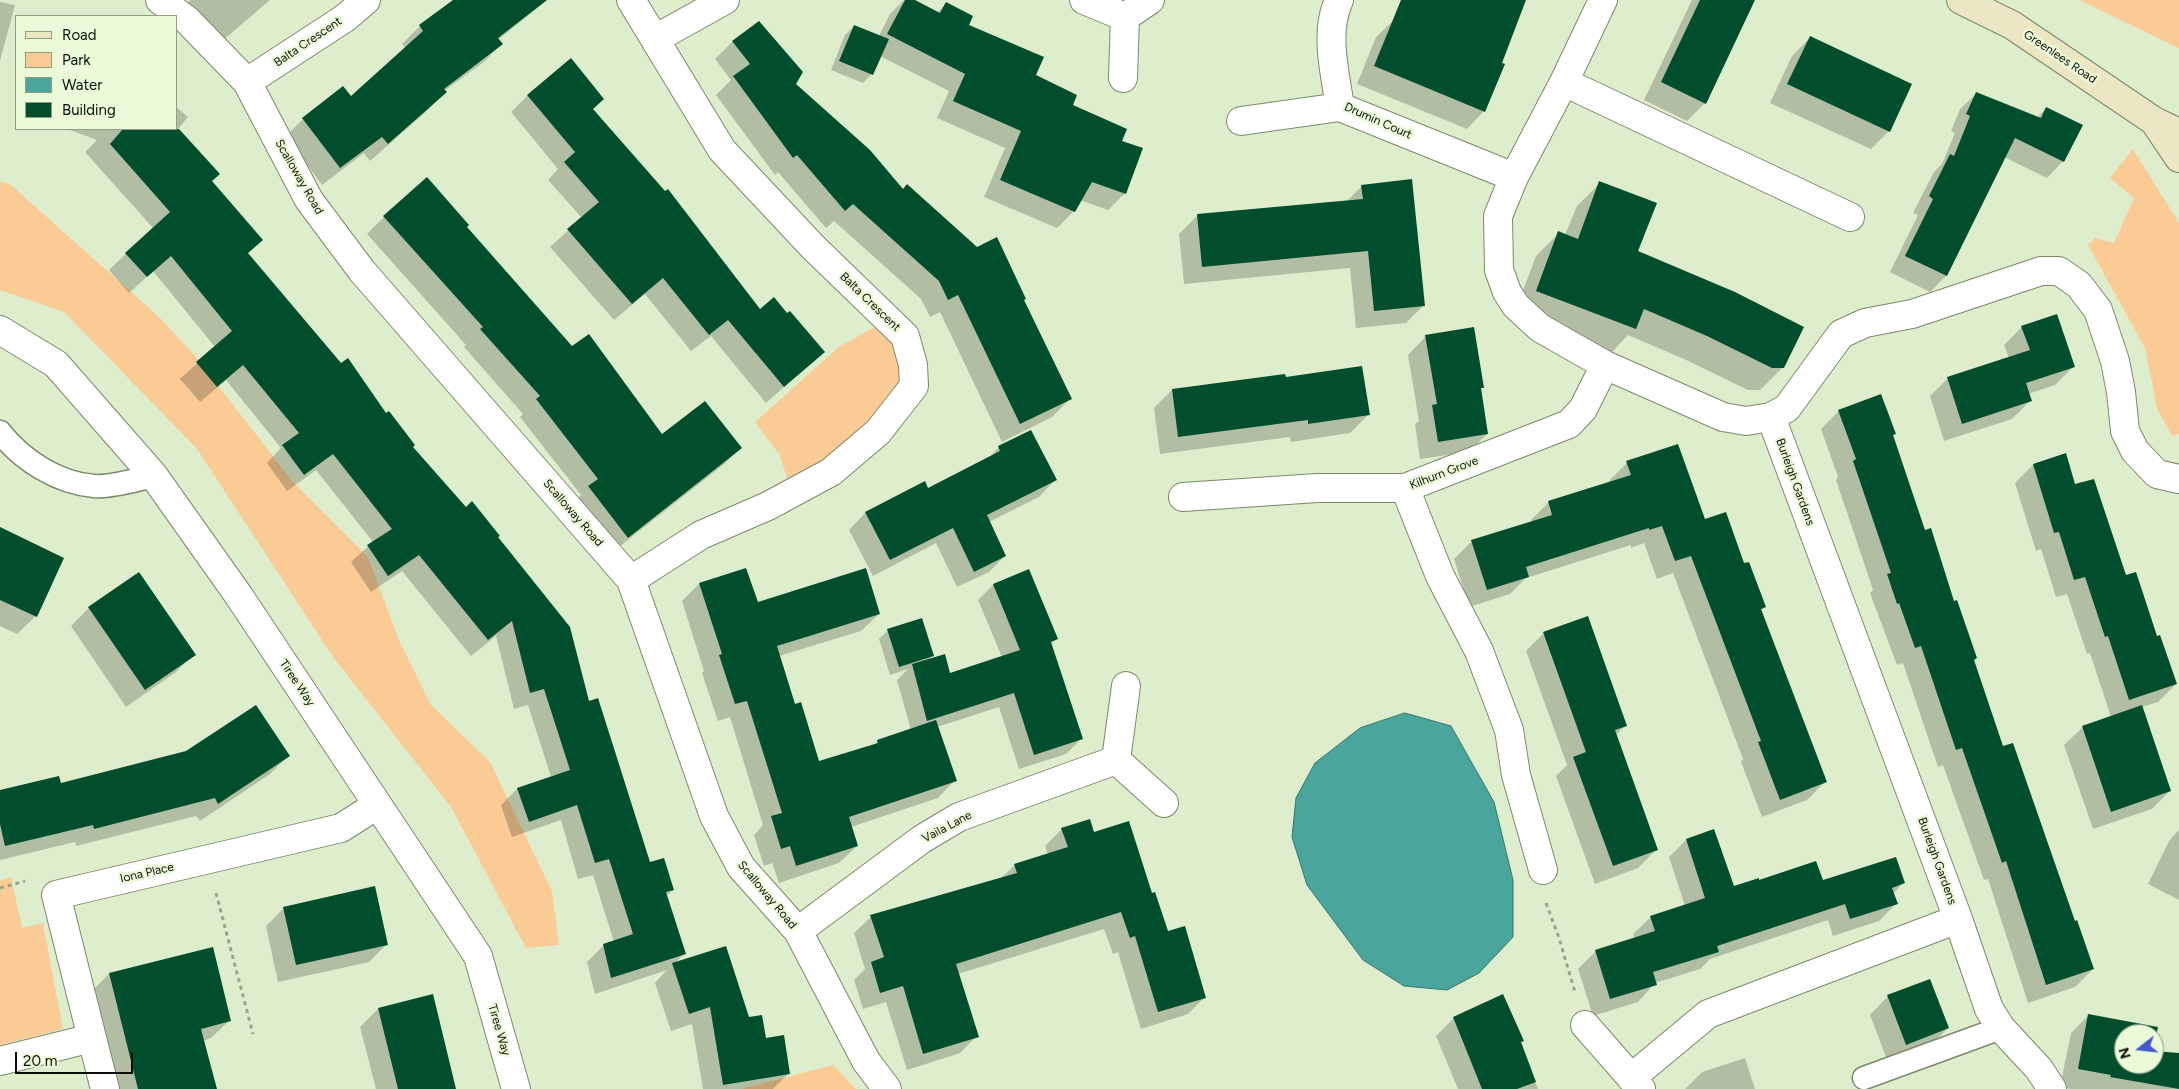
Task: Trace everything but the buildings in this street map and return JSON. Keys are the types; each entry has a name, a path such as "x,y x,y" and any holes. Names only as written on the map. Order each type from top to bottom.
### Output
{"main road":[{"name":"Greenlees Road","path":"1961,0 2012,24 2154,121 2179,133"},
{"name":"Greenlees Road","path":"2154,121 2179,158"}],"street":[{"name":"Scalloway Road","path":"160,0 187,20 247,82 310,200 362,271 631,580 714,816 741,867 798,932 866,1061 887,1089"},
{"name":"Balta Crescent","path":"247,82 345,18 366,0"},
{"name":"Balta Crescent","path":"631,0 722,150 813,247 905,336 913,365 914,386 878,432 831,472 768,506 701,535 631,580"},
{"path":"655,39 725,0"},
{"path":"1084,0 1125,18"},
{"path":"1125,18 1150,0"},
{"name":"Drumin Court","path":"1339,0 1334,12 1331,46 1340,106 1514,178"},
{"path":"1603,0 1564,82 1514,178 1498,216 1499,270 1507,292 1516,306 1540,328 1605,365 1724,417 1746,420 1771,417 1787,408 1841,334 1865,323 1912,314 2041,271 2059,271 2079,285 2098,310 2115,361 2121,392 2125,431 2135,451 2157,474 2179,479"},
{"path":"1123,78 1125,18"},
{"path":"1564,82 1850,217"},
{"path":"1240,121 1340,106"},
{"name":"Tiree Way","path":"0,330 56,364 154,476 239,596 478,956 516,1089"},
{"name":"Kilhurn Grove","path":"1183,497 1317,488 1406,488 1569,424 1583,409 1605,365"},
{"name":"Burleigh Gardens","path":"1771,417 1958,919 1989,1009 2001,1028 2039,1069 2052,1089"},
{"path":"1406,488 1440,576 1479,651 1509,730 1516,775 1543,870"},
{"path":"1126,686 1116,760 1164,803"},
{"name":"Vaila Lane","path":"798,932 922,839 959,818 1116,760"},
{"name":"Iona Place","path":"92,1038 56,895 341,828 377,805"},
{"path":"1585,1025 1636,1083 1708,1014 1958,919"},
{"path":"0,1060 92,1038 105,1089"}],"lane":[{"path":"0,432 24,457 57,477 95,486 154,476"},
{"path":"1864,1078 2001,1028"}],"path":[{"path":"1543,870 1546,906 1559,938 1585,1025"},
{"path":"216,892 253,1034"}],"green space":[{"path":"2079,0 2179,0 2179,48"},
{"path":"2133,149 2179,223 2179,434 2172,436 2157,409 2145,348 2088,245 2095,238 2114,243 2134,198 2110,178"},
{"path":"0,181 11,185 160,318 196,357 293,482 368,557 399,640 431,705 490,762 552,891 559,945 526,948 451,807 333,657 197,449 64,312 0,290"},
{"path":"884,322 907,366 897,400 791,489 779,454 755,422 839,347"},
{"path":"11,877 22,928 43,923 63,1029 0,1045 0,881"},
{"path":"833,1065 856,1089 741,1089"}],"water":[{"path":"1405,713 1451,726 1494,802 1513,880 1513,937 1479,973 1447,990 1404,986 1363,960 1307,885 1292,837 1296,798 1315,763 1360,728"}]}
